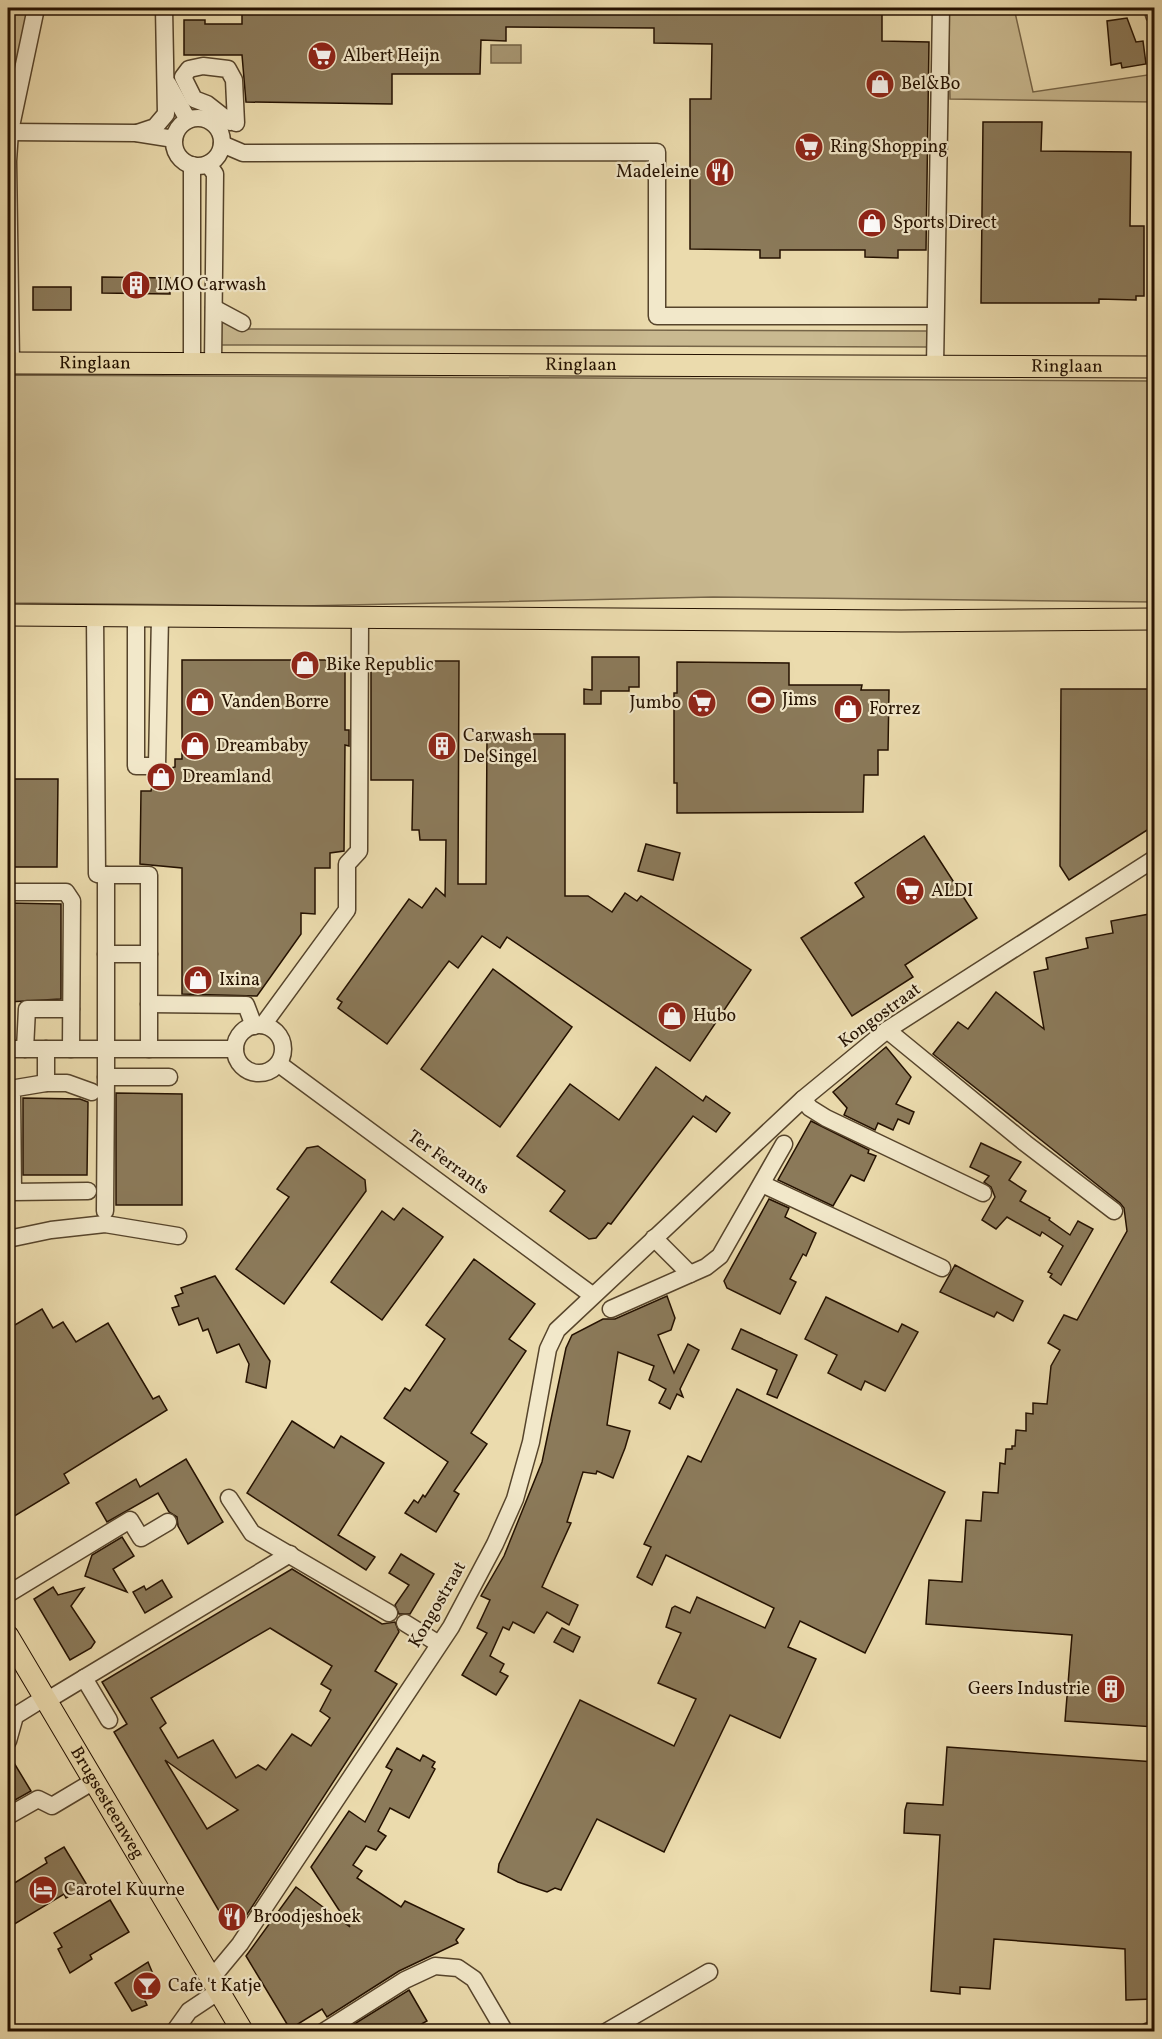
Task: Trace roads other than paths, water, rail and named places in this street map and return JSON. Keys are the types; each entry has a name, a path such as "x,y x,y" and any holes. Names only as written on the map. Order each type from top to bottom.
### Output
{"main road":[{"name":"Ringlaan","path":"9,363 1155,366"},
{"path":"8,615 1155,619"},
{"name":"Brugsesteenweg","path":"8,1636 243,2031"}],"street":[{"path":"9,363 9,132 36,8"},
{"path":"136,133 155,128 164,119 166,80 164,8"},
{"path":"935,366 940,8"},
{"path":"1153,8 1155,15"},
{"path":"166,80 188,120"},
{"path":"192,364 205,168 215,160 222,144 222,136 212,122 205,118 188,120 182,124 174,139 178,155 205,168"},
{"path":"9,132 136,133 174,139"},
{"path":"222,144 243,153 657,152 657,316 935,316"},
{"path":"205,168 214,308 213,364"},
{"path":"214,308 242,323"},
{"path":"95,616 97,874 149,875 149,1049"},
{"path":"136,616 136,766 157,766 160,616"},
{"path":"149,1004 246,1005 259,1025 278,1033 282,1040 283,1057 279,1064 269,1072 252,1073 238,1062 235,1049 238,1037 259,1025 346,910 347,864 359,851 360,618"},
{"name":"Kongostraat","path":"174,2031 189,2011 215,1985 439,1644 495,1544 515,1499 531,1442 548,1349 557,1330 803,1099 887,1030 1155,859"},
{"path":"105,1211 106,875"},
{"path":"8,892 66,892 72,901 71,1049"},
{"path":"106,954 149,954"},
{"path":"71,1009 27,1009 16,1049 235,1049"},
{"path":"887,1030 1025,1143 1114,1211"},
{"path":"46,1049 46,1083"},
{"name":"Ter Ferrants","path":"279,1064 592,1295"},
{"path":"106,1077 169,1077"},
{"path":"88,1191 13,1192 12,1092 16,1088 46,1083 67,1083 92,1092"},
{"path":"803,1099 810,1108 826,1118 983,1193"},
{"path":"611,1309 706,1267 720,1256 784,1144"},
{"path":"762,1184 942,1268"},
{"path":"8,1239 51,1230 105,1224 178,1236"},
{"path":"654,1238 690,1274"},
{"path":"229,1498 252,1533 389,1613"},
{"path":"8,1594 130,1520 141,1538 168,1522"},
{"path":"8,1741 15,1716 84,1678 290,1554"},
{"path":"405,1623 439,1644"},
{"path":"84,1678 109,1720"},
{"path":"8,1816 38,1799 52,1806 94,1781"},
{"path":"323,2031 405,1980 435,1966 458,1968 474,1979 505,2031"},
{"path":"606,2031 709,1972"},
{"path":"1147,2031 1155,2029"}],"place":[{"name":"Albert Heijn","path":"322,56"},
{"name":"Bel&Bo","path":"880,84"},
{"name":"Ring Shopping","path":"809,147"},
{"name":"Madeleine","path":"720,172"},
{"name":"Sports Direct","path":"872,223"},
{"name":"IMO Carwash","path":"136,285"},
{"name":"Bike Republic","path":"305,665"},
{"name":"Jims","path":"761,700"},
{"name":"Vanden Borre","path":"200,702"},
{"name":"Jumbo","path":"702,703"},
{"name":"Forrez","path":"848,709"},
{"name":"Dreambaby","path":"195,746"},
{"name":"Carwash De Singel","path":"442,746"},
{"name":"Dreamland","path":"161,777"},
{"name":"ALDI","path":"910,891"},
{"name":"Ixina","path":"198,980"},
{"name":"Hubo","path":"672,1016"},
{"name":"Geers Industrie","path":"1111,1689"},
{"name":"Carotel Kuurne","path":"43,1890"},
{"name":"Broodjeshoek","path":"232,1917"},
{"name":"Cafe 't Katje","path":"147,1986"}]}
